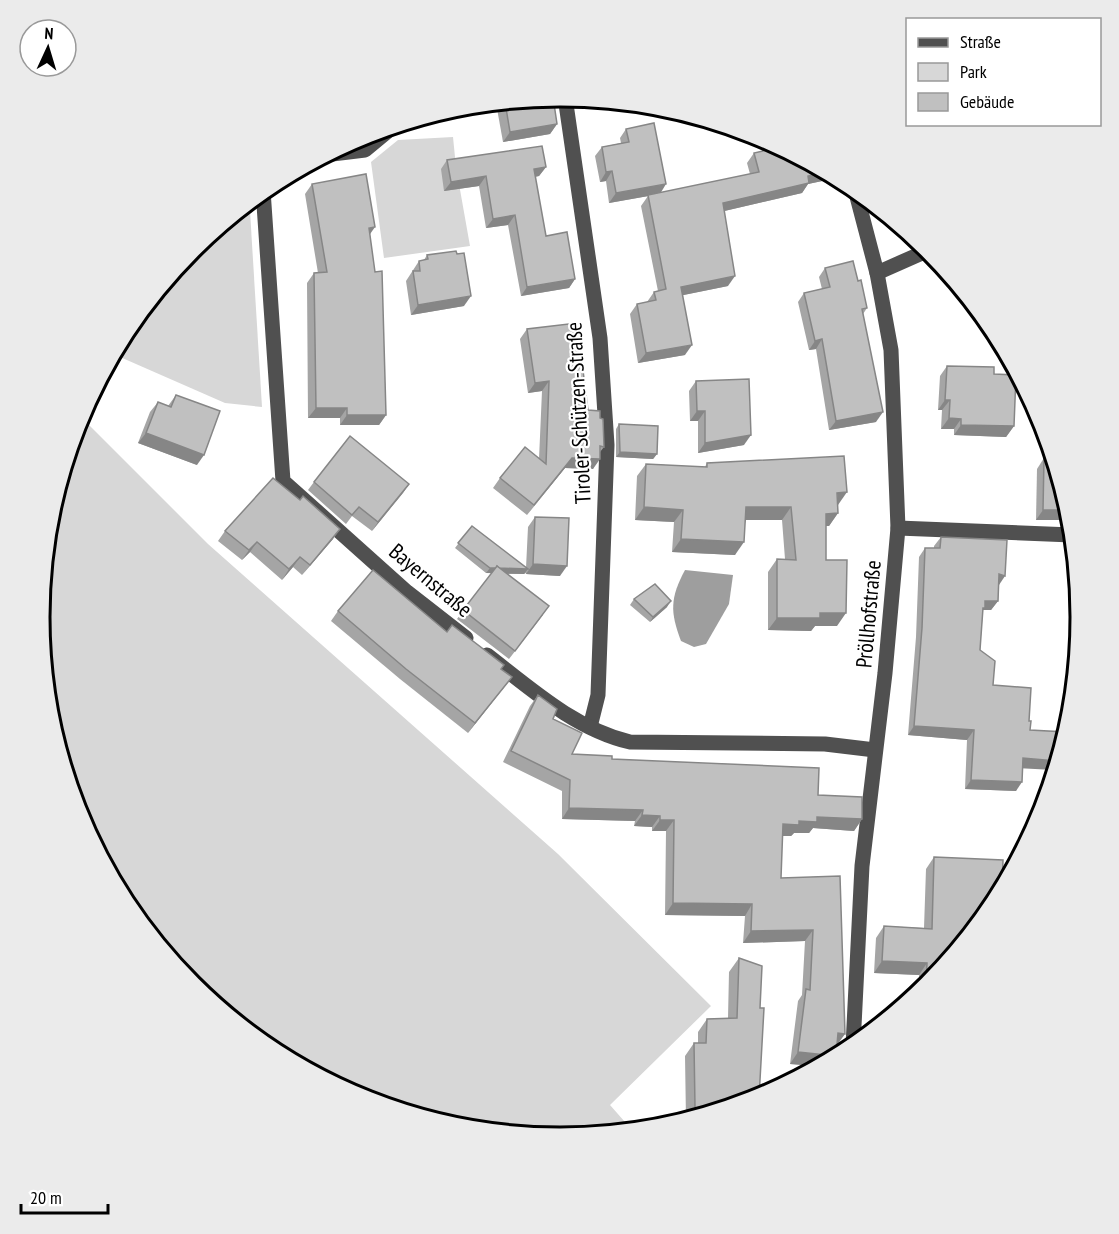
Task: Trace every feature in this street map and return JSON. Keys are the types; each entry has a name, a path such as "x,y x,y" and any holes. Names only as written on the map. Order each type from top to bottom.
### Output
{"street":[{"name":"Tiroler-Schützen-Straße","path":"566,107 600,338 607,445 598,695 590,727"},
{"path":"352,152 365,150 375,142"},
{"name":"Bayernstraße","path":"264,202 283,481 407,592 558,710 611,737 630,742 825,744 875,750"},
{"name":"Pröllhofstraße","path":"854,1034 862,866 885,674 898,528 891,350 877,273 859,204"},
{"path":"877,273 919,255"},
{"path":"898,528 1062,534"}],"green space":[{"path":"453,137 470,246 384,258 371,162 398,140"},
{"path":"250,211 262,407 225,403 121,357 135,334 176,281 199,256"},
{"path":"87,423 208,544 558,854 711,1006 610,1105 626,1123 560,1127 526,1126 493,1123 428,1110 364,1088 304,1059 249,1022 199,978 155,927 118,872 88,812 67,749 54,684 50,617 54,550 67,485"}],"shaded area":[{"path":"685,570 733,575 729,604 706,644 694,647 681,641 673,613 676,589"}],"building":[{"path":"555,107 557,124 510,132 506,110"},
{"path":"654,123 666,184 616,193 612,171 606,172 602,147 629,142 626,129"},
{"path":"542,146 546,167 534,169 546,236 567,232 575,279 527,287 515,215 493,219 486,176 451,182 447,160"},
{"path":"765,150 813,175 808,176 809,183 723,203 735,276 681,287 692,345 646,353 637,304 656,300 654,292 666,289 648,195 759,172 754,153"},
{"path":"366,174 375,227 369,228 375,272 382,271 386,415 347,415 347,408 316,408 314,273 327,272 312,184"},
{"path":"456,251 457,254 464,253 471,296 418,305 413,271 420,271 419,261 428,259 427,255"},
{"path":"853,261 858,281 861,280 867,308 862,309 883,412 836,421 822,339 815,341 804,293 830,287 825,268"},
{"path":"577,323 588,410 600,411 600,418 603,419 604,447 600,446 600,459 572,458 534,505 500,478 525,447 546,464 549,381 535,383 527,329"},
{"path":"947,366 994,367 994,374 1008,375 1015,388 1014,426 961,425 961,419 949,418 950,400 945,400"},
{"path":"749,379 751,435 705,443 705,411 697,411 696,381"},
{"path":"176,395 220,411 204,455 146,433 158,402 171,407"},
{"path":"619,424 658,426 657,454 620,452"},
{"path":"350,436 409,484 378,522 359,507 352,515 314,482"},
{"path":"844,456 847,492 837,493 838,513 826,514 826,560 847,560 846,613 820,613 820,618 777,618 777,559 796,560 791,507 746,507 744,542 681,539 683,510 644,507 646,464 707,467 707,463"},
{"path":"1044,459 1058,510 1043,510"},
{"path":"273,478 300,500 303,496 340,529 310,565 300,557 289,569 257,542 249,550 225,531"},
{"path":"535,517 569,518 567,566 533,564"},
{"path":"472,526 528,569 497,566 490,568 458,543"},
{"path":"941,537 1007,540 1005,576 999,574 998,601 985,601 985,608 983,608 980,650 995,661 993,685 1031,688 1030,730 1056,731 1048,760 1023,758 1022,782 971,780 974,730 914,726 922,628 925,548 940,548"},
{"path":"497,566 549,606 515,651 463,610"},
{"path":"373,570 447,632 452,625 504,665 501,669 512,677 475,723 406,669 338,611"},
{"path":"655,584 671,601 653,617 634,599"},
{"path":"538,695 557,709 553,719 582,733 572,754 612,756 612,759 819,768 818,795 862,797 862,819 817,817 817,822 799,821 799,825 783,824 781,878 840,876 845,1034 838,1033 837,1045 821,1054 798,1052 806,989 810,990 813,930 751,931 752,904 673,903 674,820 660,820 660,816 642,815 643,810 569,808 570,780 511,751"},
{"path":"934,857 1003,860 1003,869 984,900 927,971 927,963 882,961 884,926 932,929"},
{"path":"739,958 762,966 760,1008 764,1008 760,1086 696,1108 694,1043 706,1043 707,1019 737,1018"}]}
